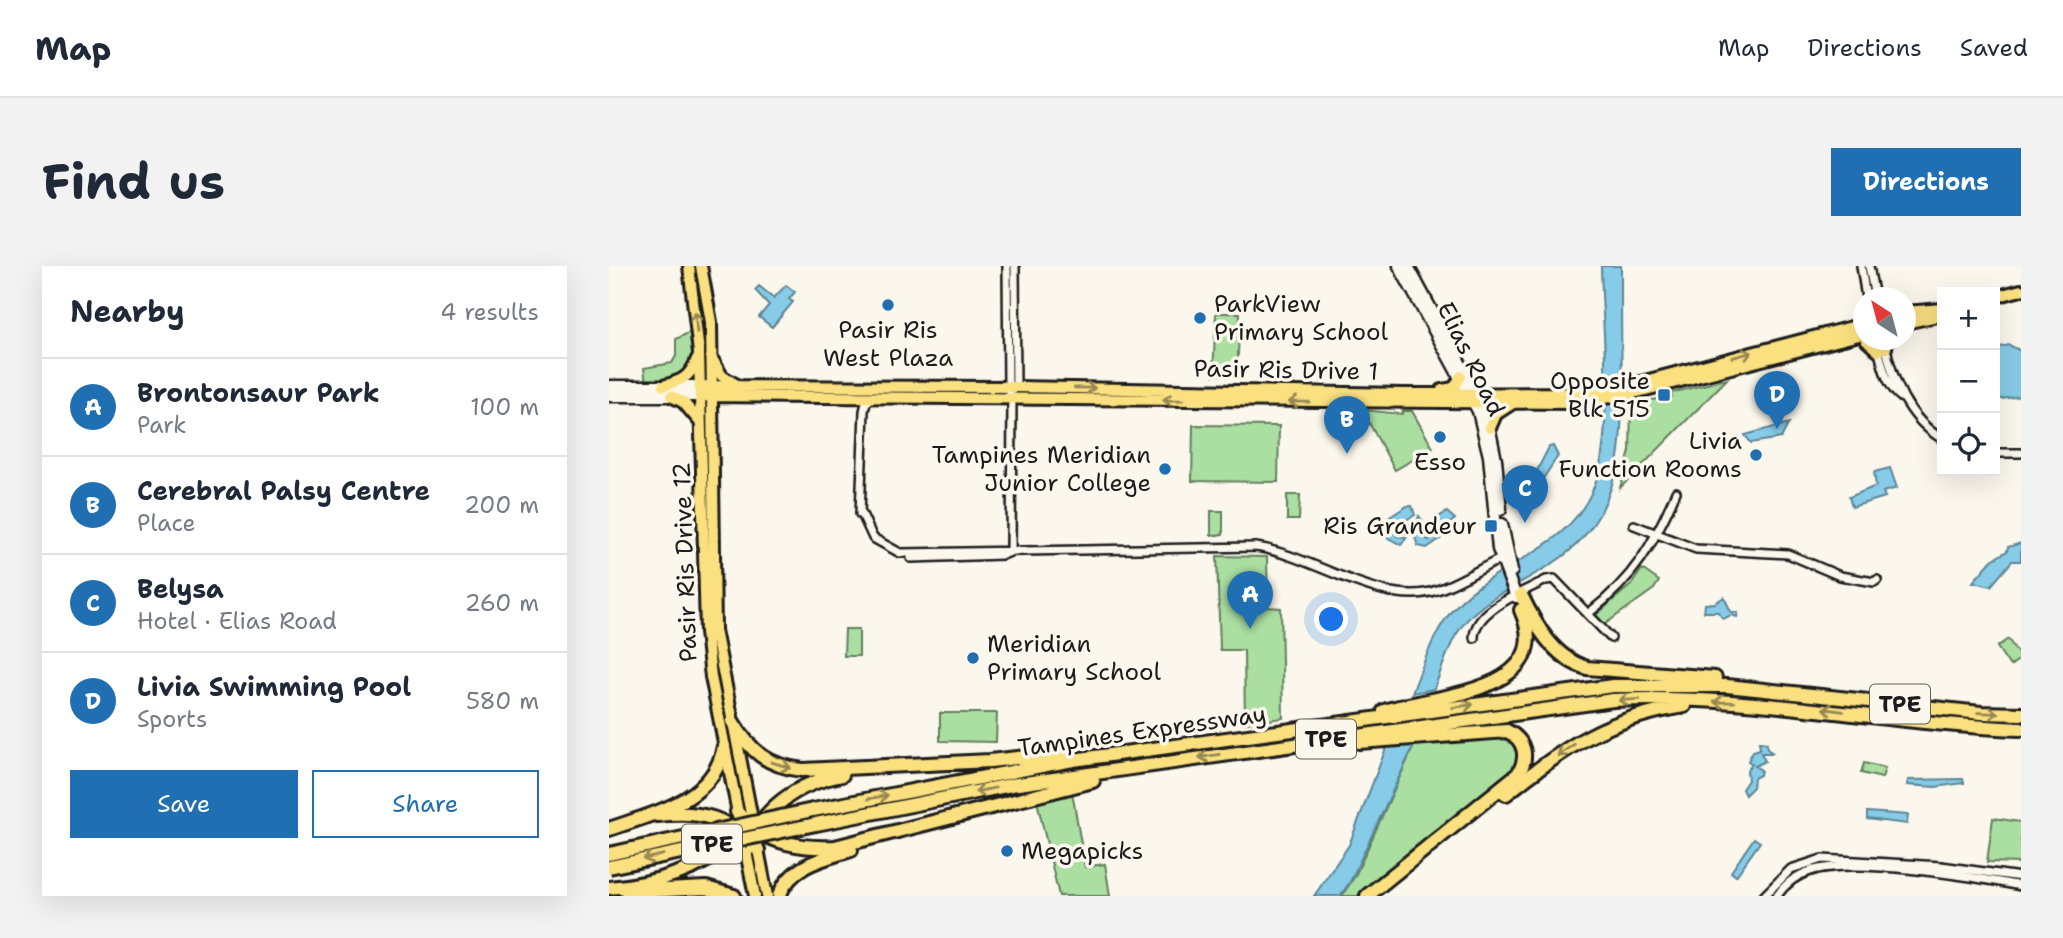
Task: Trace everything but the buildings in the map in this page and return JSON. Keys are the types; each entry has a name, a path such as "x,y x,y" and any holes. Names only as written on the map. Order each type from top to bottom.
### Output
{"highway":[{"path":"1516,592 1552,645 1575,664 1587,668 1731,679 1845,698"},
{"path":"1347,723 1388,709 1485,687 1509,674 1518,665 1529,640 1528,628 1516,592"},
{"name":"Tampines Expressway","path":"609,854 813,810 1048,764 1613,686 1727,686 1981,713 2021,714"},
{"name":"Tampines Expressway","path":"609,867 1011,785 1105,774 1243,751 1551,707 1650,698 1783,704 1925,723 2021,729"},
{"path":"1379,896 1574,743 1595,731 1634,716 1697,701"},
{"path":"732,721 750,747 778,767 803,770 898,767 1212,742"},
{"path":"1925,723 1975,734 2021,736"},
{"path":"1243,751 1507,731 1518,737 1525,751 1523,766 1518,774 1367,896"},
{"path":"609,829 702,790 714,776 724,746"},
{"path":"750,839 783,798 800,787 828,777 898,767"},
{"path":"779,896 786,882 803,867 873,839 999,802 1094,780 1105,774"},
{"path":"744,810 750,839"},
{"path":"643,817 699,815 721,820 750,839"},
{"path":"609,889 676,874 705,861 732,844 750,839 818,848 873,839"},
{"path":"609,889 643,892 706,888 734,896"}],"main road":[{"name":"Pasir Ris Drive 12","path":"689,266 704,354"},
{"name":"Pasir Ris Drive 12","path":"701,266 707,289 705,391 700,422 706,632 724,746 744,810"},
{"name":"Elias Road","path":"1399,266 1476,398 1489,456 1505,561 1516,592"},
{"name":"Elias Road","path":"1408,266 1490,428 1505,561"},
{"path":"2000,299 2021,293"},
{"path":"1916,311 1937,309"},
{"path":"1916,320 1937,315"},
{"name":"Pasir Ris Drive 1","path":"1630,389 1853,327"},
{"name":"Pasir Ris Drive 1","path":"705,391 1423,394 1513,403 1599,396 1853,339"},
{"path":"663,386 682,381 704,354 738,390 712,418"},
{"path":"1423,394 1454,388 1461,376"},
{"path":"609,386 663,386 705,391"},
{"name":"Pasir Ris Drive 1","path":"738,390 852,397 1012,391 1476,398 1599,396"},
{"name":"Pasir Ris Drive 12","path":"705,391 712,418 715,631 732,721 744,810"},
{"path":"609,396 671,396 705,391"},
{"path":"671,396 683,402 700,422"},
{"path":"1490,428 1496,414 1513,403"},
{"path":"750,839 755,896"},
{"path":"750,839 767,896"}],"street":[{"path":"1007,266 1012,391"},
{"path":"1011,552 1015,266"},
{"path":"1861,266 1864,287"},
{"path":"1869,266 1873,287"},
{"path":"1884,350 1902,398 1920,421 1937,435"},
{"path":"852,397 859,406 861,459"},
{"path":"873,397 864,407 860,520 870,541 899,557 1003,555 1011,552 1273,549 1364,583 1406,593 1436,591 1505,561"},
{"path":"2000,453 2021,453"},
{"path":"1589,613 1626,582 1658,536 1676,492"},
{"path":"1634,525 1696,549 1788,554 1840,576 1874,582 1877,580"},
{"path":"1474,638 1474,631 1481,621 1516,592 1554,579 1611,638"},
{"path":"1764,896 1791,869 1822,859 2021,874"},
{"path":"1777,896 1798,877 1834,866 1937,873 2021,886"}],"green space":[{"path":"1216,313 1240,313 1237,375 1213,375"},
{"path":"694,330 697,355 681,378 646,383 644,368 672,363 676,356 676,339"},
{"path":"1727,379 1620,488 1630,451 1631,403 1672,397 1671,393"},
{"path":"1362,410 1402,414 1403,411 1412,411 1433,448 1395,470"},
{"path":"1193,425 1279,426 1278,482 1192,481"},
{"path":"1287,495 1300,495 1299,520 1287,520"},
{"path":"1211,511 1223,511 1223,535 1211,535"},
{"path":"1217,556 1267,557 1268,607 1281,608 1283,718 1245,723 1244,650 1220,650"},
{"path":"1642,569 1659,581 1654,589 1605,624 1596,615 1631,585"},
{"path":"845,629 859,629 859,656 844,656"},
{"path":"2008,639 2021,658 2010,666 1997,647"},
{"path":"940,713 997,713 996,742 940,741"},
{"path":"1504,735 1513,743 1518,757 1511,773 1357,896 1342,896 1356,874 1416,741"},
{"path":"1864,763 1885,768 1882,778 1861,773"},
{"path":"1072,792 1085,867 1105,864 1110,896 1059,896 1037,801"},
{"path":"1993,818 2021,822 2021,863 1987,862"}],"water":[{"path":"1601,266 1621,266 1621,427 1609,495 1599,516 1567,553 1492,599 1466,621 1453,641 1434,689 1412,693 1431,646 1450,613 1475,589 1552,540 1569,525 1584,507 1595,484 1601,462 1606,407"},
{"path":"786,285 795,292 789,299 793,302 772,327 759,317 769,305 755,290 759,286 774,298"},
{"path":"2009,345 2021,351 2021,396 2000,399 2000,347"},
{"path":"1789,423 1781,438 1751,443 1745,435"},
{"path":"1553,446 1558,456 1535,491 1531,482 1549,447"},
{"path":"1890,468 1897,488 1883,492 1885,497 1852,507 1849,497 1876,486 1874,472"},
{"path":"1407,506 1412,506 1415,515 1392,528 1397,536 1407,537 1401,545 1383,535 1377,525"},
{"path":"1447,512 1455,519 1447,527 1447,534 1427,548 1418,546 1413,532 1419,516 1426,526 1422,531 1418,529 1417,534 1429,540 1441,531 1442,526 1435,519"},
{"path":"2021,543 2021,561 2012,561 1991,586 1973,582 1992,560 2007,551 2008,547"},
{"path":"1724,597 1731,612 1738,612 1737,617 1731,615 1723,619 1718,612 1704,612 1705,604 1715,603"},
{"path":"1416,741 1350,882 1340,896 1314,896 1349,845 1388,743"},
{"path":"1759,742 1767,743 1767,749 1773,753 1761,753 1765,761 1755,766 1761,770 1760,775 1754,778 1753,787 1745,795 1742,789 1748,780 1747,770 1752,764 1748,761 1753,751 1760,749"},
{"path":"1963,779 1964,783 1935,787 1907,785 1908,780"},
{"path":"1867,812 1908,815 1907,824 1867,819"},
{"path":"1754,838 1760,842 1736,876 1731,872"}],"place":[{"name":"Pasir Ris West Plaza","path":"888,305"},
{"name":"ParkView Primary School","path":"1200,318"},
{"name":"Opposite Blk 515","path":"1664,395"},
{"name":"Livia Swimming Pool","path":"1777,429"},
{"name":"Esso","path":"1440,437"},
{"name":"Cerebral Palsy Centre","path":"1347,454"},
{"name":"Livia Function Rooms","path":"1756,455"},
{"name":"Tampines Meridian Junior College","path":"1165,469"},
{"name":"Belysa","path":"1525,523"},
{"name":"Ris Grandeur","path":"1491,526"},
{"name":"Brontonsaur Park","path":"1250,629"},
{"name":"Meridian Primary School","path":"973,658"},
{"name":"Megapicks","path":"1007,851"}]}
